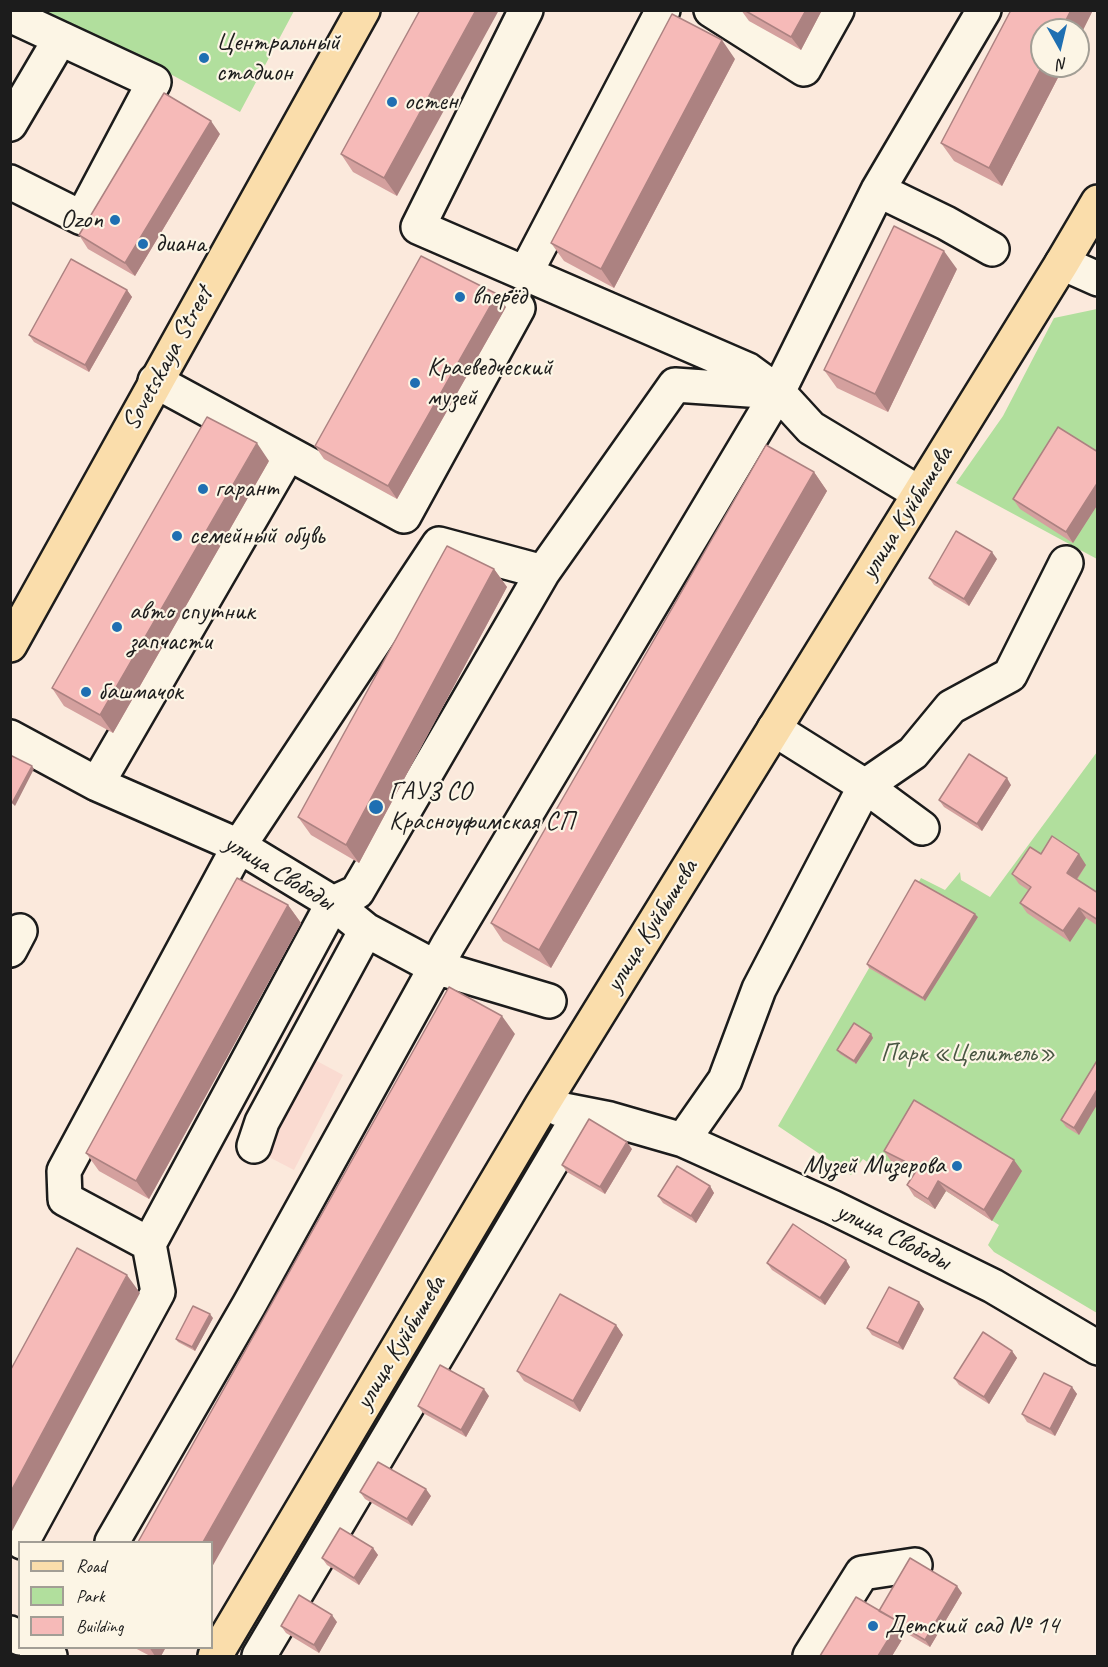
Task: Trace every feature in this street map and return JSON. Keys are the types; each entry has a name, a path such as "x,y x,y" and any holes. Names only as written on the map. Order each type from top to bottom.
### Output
{"main road":[{"name":"Sovetskaya Street","path":"10,645 363,10"},
{"name":"улица Куйбышева","path":"215,1656 542,1105 1098,202"}],"street":[{"path":"526,10 418,227 748,370 778,392 811,428 919,493"},
{"path":"526,272 663,10"},
{"path":"711,10 804,69 837,10"},
{"path":"113,1541 249,1305 435,967 778,392 878,190 984,10"},
{"path":"10,15 154,82 82,218 10,182"},
{"path":"10,124 60,39"},
{"path":"878,190 946,223 992,249"},
{"path":"1062,263 1098,279"},
{"path":"155,381 404,516 518,308"},
{"path":"23,1541 158,1292 149,1244 333,903 357,892 543,572 675,385 778,392"},
{"path":"97,784 288,454"},
{"path":"149,1244 65,1199 64,1171 239,846 439,544 543,572"},
{"path":"683,1140 725,1080 759,989 865,786 913,753 951,707 1010,675 1066,562"},
{"path":"774,729 865,786 922,828"},
{"name":"улица Свободы","path":"10,737 97,784 239,846 333,903 366,930 435,967 549,1001"},
{"path":"254,1146 262,1122 366,930"},
{"name":"улица Свободы","path":"542,1105 610,1119 683,1140 832,1207 972,1276 1098,1348"},
{"path":"259,1656 580,1114"},
{"path":"10,1563 18,1550"},
{"path":"810,1656 862,1573 915,1565"}],"shaded area":[{"path":"315,1060 343,1075 294,1170 265,1155"}],"green space":[{"name":"Центральный стадион","path":"40,11 294,11 240,112 152,64"},
{"path":"1097,309 1097,559 956,483 1003,416 1054,318"},
{"name":"Парк «Целитель»","path":"1097,752 1097,1313 994,1252 988,1245 999,1225 946,1191 935,1209 914,1196 925,1178 892,1161 882,1172 863,1159 851,1175 778,1126 921,878 945,890 960,872 961,880 990,897"}],"building":[{"path":"420,10 476,10 384,178 341,154"},
{"path":"744,10 806,10 791,37"},
{"path":"1011,10 1071,10 1067,18 1030,18 1030,78 1036,78 989,168 941,143"},
{"path":"672,14 722,40 601,269 551,243"},
{"path":"164,93 211,121 125,263 79,235"},
{"path":"894,226 944,251 875,394 824,370"},
{"name":"Краеведческий музей","path":"421,256 497,294 388,486 315,446"},
{"path":"71,259 127,290 85,365 29,335"},
{"path":"207,417 257,443 100,715 52,688"},
{"path":"1058,427 1098,452 1098,482 1066,532 1013,499"},
{"path":"766,445 814,472 539,950 491,923"},
{"path":"956,531 992,552 964,599 929,578"},
{"path":"447,546 494,569 346,845 298,817"},
{"path":"969,754 1007,778 977,824 939,800"},
{"path":"10,755 32,766 12,803 10,802"},
{"path":"1052,836 1079,854 1067,873 1098,893 1098,920 1079,908 1063,931 1020,903 1031,887 1012,874 1030,847 1041,854"},
{"path":"237,878 288,905 136,1181 86,1153"},
{"path":"915,880 975,914 923,998 867,964"},
{"path":"449,987 502,1016 204,1541 139,1541"},
{"path":"854,1023 871,1034 854,1061 837,1050"},
{"path":"1098,1059 1098,1088 1074,1128 1061,1120"},
{"name":"Музей Мизерова","path":"914,1100 1014,1160 984,1210 938,1181 928,1199 907,1185 918,1168 884,1151"},
{"path":"589,1119 627,1142 600,1187 562,1165"},
{"path":"677,1166 710,1186 691,1216 658,1196"},
{"path":"793,1224 846,1260 820,1298 767,1263"},
{"path":"77,1248 127,1275 10,1493 10,1371"},
{"path":"889,1287 919,1302 898,1343 867,1328"},
{"path":"560,1294 616,1325 573,1401 517,1371"},
{"path":"193,1306 210,1314 192,1347 176,1339"},
{"path":"983,1332 1012,1351 984,1397 954,1378"},
{"path":"440,1365 484,1389 461,1430 418,1406"},
{"path":"1044,1373 1072,1387 1050,1429 1022,1414"},
{"path":"378,1462 426,1489 407,1519 360,1492"},
{"path":"340,1528 373,1548 354,1578 322,1558"},
{"path":"910,1558 957,1586 925,1640 879,1611"},
{"path":"299,1595 332,1615 314,1645 281,1626"},
{"name":"Детский сад № 14","path":"856,1597 899,1622 878,1656 820,1656"}],"place":[{"name":"Центральный стадион","path":"204,58"},
{"name":"остен","path":"392,102"},
{"name":"Ozon","path":"115,220"},
{"name":"диана","path":"143,244"},
{"name":"вперёд","path":"460,297"},
{"name":"Краеведческий музей","path":"415,383"},
{"name":"гарант","path":"203,489"},
{"name":"семейный обувь","path":"177,536"},
{"name":"авто спутник запчасти","path":"117,627"},
{"name":"башмачок","path":"86,692"},
{"name":"ГАУЗ СО Красноуфимская СП","path":"376,807"},
{"name":"Музей Мизерова","path":"957,1166"},
{"name":"Детский сад № 14","path":"873,1626"}]}
